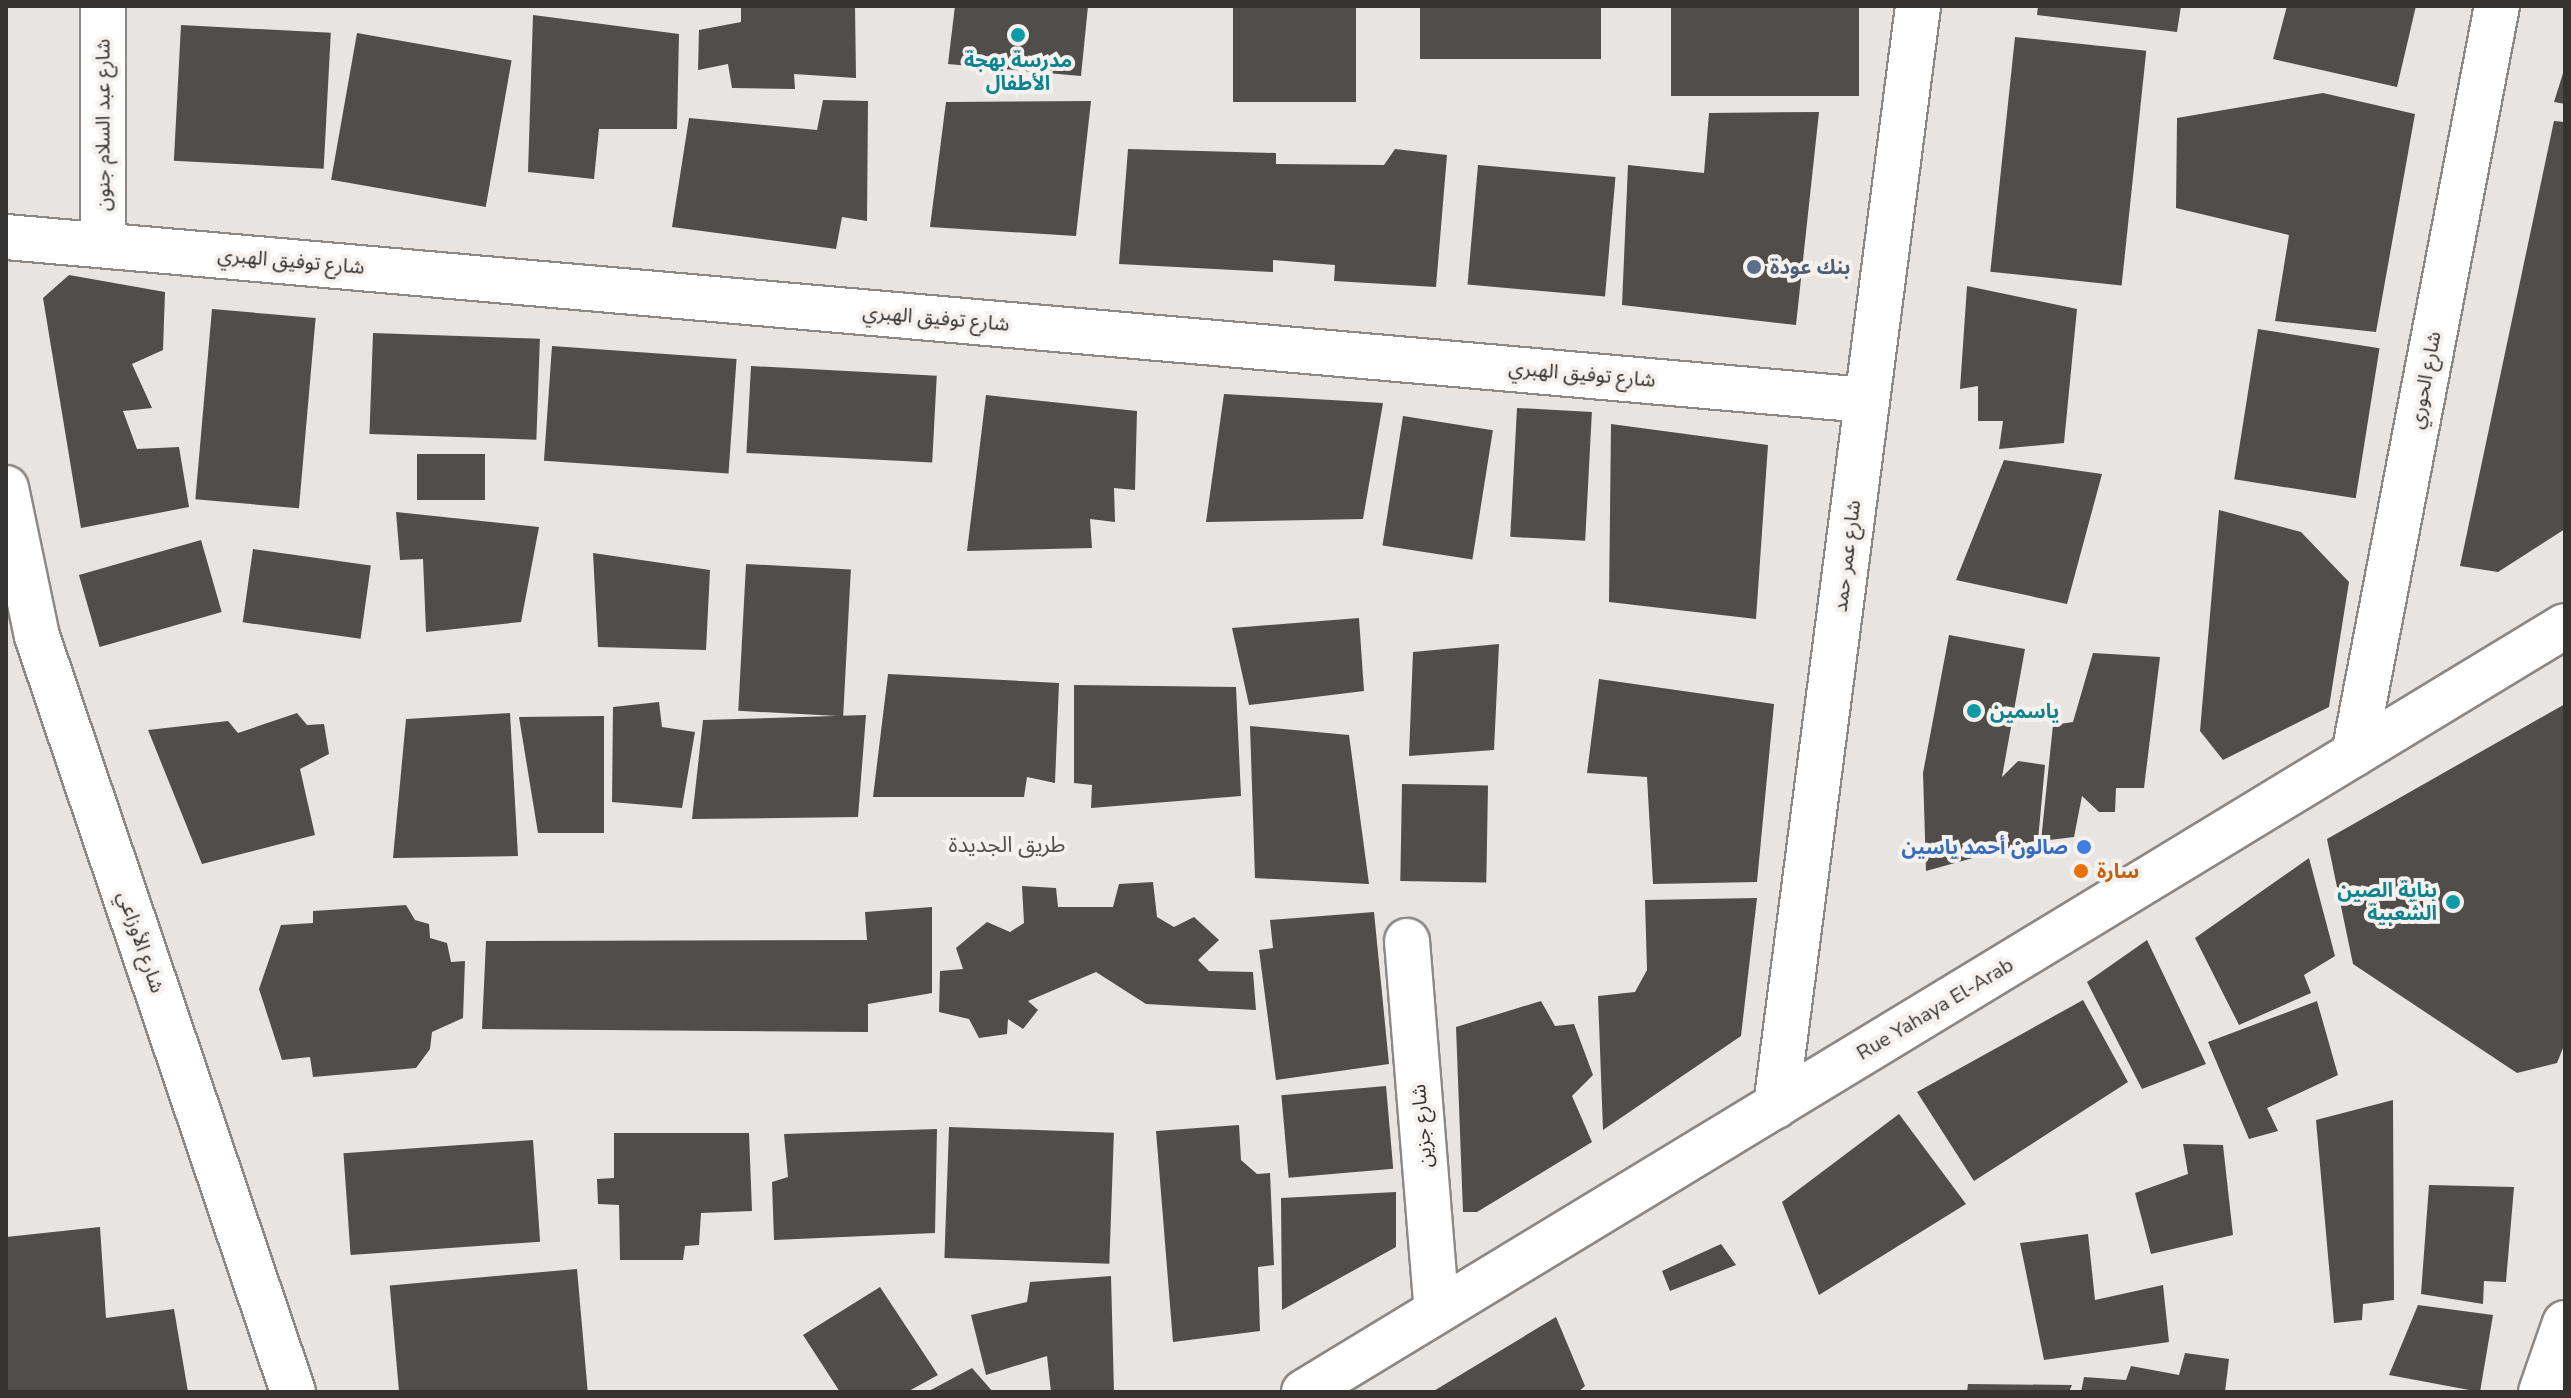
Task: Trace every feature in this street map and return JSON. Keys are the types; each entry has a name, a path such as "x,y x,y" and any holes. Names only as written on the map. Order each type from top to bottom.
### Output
{"street":[{"name":"شارع عبد السلام جنون","path":"103,6 103,245"},
{"name":"شارع عمر حمد","path":"1776,1106 1918,6"},
{"name":"شارع الحوري","path":"2354,754 2497,6"},
{"name":"شارع توفيق الهبري","path":"6,237 1867,400"},
{"name":"شارع الأوزاعي","path":"6,488 37,636 293,1392"},
{"name":"Rue Yahaya El-Arab","path":"1304,1392 1348,1380 1437,1311 2565,626"},
{"name":"شارع جزين","path":"1407,941 1437,1311"},
{"path":"2541,1392 2565,1323"}],"building":[{"path":"741,6 855,6 856,78 794,74 795,89 732,88 728,64 698,70 699,30 741,22"},
{"name":"مدرسة بهجة الأطفال","path":"955,6 1088,6 1081,76 948,64"},
{"path":"1233,6 1356,6 1356,102 1233,102"},
{"path":"1420,6 1601,6 1601,59 1420,59"},
{"path":"1671,6 1859,6 1859,96 1671,96"},
{"path":"2038,6 2181,6 2177,32 2037,15"},
{"path":"2287,6 2416,6 2397,87 2273,59"},
{"path":"533,15 679,34 677,129 599,129 594,179 528,172"},
{"path":"181,25 331,33 324,169 174,161"},
{"path":"357,33 512,60 486,207 331,180"},
{"path":"2015,37 2146,51 2122,286 1990,272"},
{"path":"2565,70 2565,104 2554,102"},
{"path":"2323,93 2415,114 2376,332 2275,321 2289,235 2176,208 2177,118"},
{"path":"823,100 868,101 867,221 842,217 836,249 672,227 689,118 817,130"},
{"path":"1091,101 1076,236 930,227 946,102"},
{"path":"1819,112 1796,325 1622,305 1628,165 1704,173 1709,113"},
{"path":"2554,121 2565,122 2565,529 2498,572 2460,566"},
{"path":"1128,149 1276,153 1276,164 1384,165 1395,149 1447,155 1436,287 1334,281 1335,265 1273,260 1273,272 1119,264"},
{"path":"1478,165 1615,177 1605,297 1468,285"},
{"path":"69,275 165,292 163,350 132,364 152,408 123,411 137,449 179,447 189,507 81,528 43,298"},
{"path":"1967,286 2077,309 2064,443 1999,449 2003,421 1978,421 1978,386 1960,389"},
{"path":"212,309 316,318 299,508 195,499"},
{"path":"2258,329 2379,348 2356,498 2234,479"},
{"path":"373,333 540,339 536,440 369,434"},
{"path":"552,346 737,359 729,474 544,461"},
{"path":"751,366 937,376 932,463 746,453"},
{"path":"1224,394 1383,403 1363,519 1206,522"},
{"path":"986,395 1137,411 1135,490 1114,488 1115,522 1090,519 1092,548 967,551"},
{"path":"1517,408 1592,412 1585,541 1510,537"},
{"path":"1403,416 1493,430 1472,560 1383,545"},
{"path":"1611,424 1768,445 1756,619 1609,602"},
{"path":"417,454 485,454 485,500 417,500"},
{"path":"2004,460 2102,474 2067,604 1956,580"},
{"path":"2219,510 2301,532 2349,582 2329,707 2223,760 2200,731"},
{"path":"396,512 539,527 521,622 426,632 423,559 400,560"},
{"path":"201,540 222,612 100,647 79,575"},
{"path":"253,549 371,566 361,639 243,622"},
{"path":"593,553 710,570 706,650 598,647"},
{"path":"746,564 851,569 843,716 738,711"},
{"path":"1359,618 1364,691 1249,705 1232,628"},
{"path":"1949,635 2025,649 2002,777 2018,761 2045,765 2038,840 1926,871 1923,773"},
{"path":"1499,644 1494,750 1409,756 1413,652"},
{"path":"2093,653 2160,657 2144,788 2116,788 2115,812 2099,812 2082,796 2074,837 2041,841 2053,725 2073,722"},
{"path":"888,674 1059,683 1055,783 1027,777 1024,797 873,797"},
{"path":"1599,679 1774,704 1757,882 1653,884 1647,777 1587,773"},
{"path":"1074,685 1236,687 1241,796 1091,808 1092,785 1074,783"},
{"path":"659,702 662,727 695,732 682,808 612,802 613,707"},
{"name":"بناية الصين الشعبية","path":"2565,704 2565,1043 2557,1063 2517,1073 2353,964 2327,839"},
{"path":"297,713 307,725 324,724 329,754 300,769 315,835 202,864 148,730 228,721 238,733"},
{"path":"510,713 518,856 393,858 406,719"},
{"path":"866,715 858,817 692,819 703,720"},
{"path":"604,716 604,833 538,833 519,717"},
{"path":"1250,726 1349,735 1369,884 1255,878"},
{"path":"1402,784 1488,786 1486,882 1400,881"},
{"path":"2309,858 2335,956 2304,975 2311,993 2239,1025 2195,938"},
{"path":"1153,882 1157,917 1174,927 1194,917 1219,940 1198,960 1209,971 1253,972 1256,1010 1146,1004 1096,972 1028,1001 1038,1010 1023,1029 1008,1019 1007,1034 979,1038 969,1019 939,1012 940,971 963,969 956,948 987,922 1010,932 1024,923 1022,886 1056,888 1058,907 1113,907 1119,884"},
{"path":"1757,898 1741,1036 1603,1130 1598,996 1635,992 1647,970 1645,900"},
{"path":"406,905 415,920 429,924 430,938 447,943 451,962 465,961 463,1018 432,1032 430,1049 416,1068 313,1077 310,1057 282,1060 259,989 281,925 313,923 313,911"},
{"path":"932,907 932,993 868,1004 868,1032 482,1029 486,941 867,940 865,912"},
{"path":"1374,912 1389,1064 1276,1080 1259,950 1273,948 1270,920"},
{"path":"2147,940 2206,1064 2142,1089 2087,982"},
{"path":"2083,1000 2128,1082 1974,1181 1917,1092"},
{"path":"1541,1001 1555,1026 1574,1024 1593,1075 1572,1096 1592,1142 1477,1212 1463,1212 1456,1027"},
{"path":"2317,1001 2338,1075 2267,1108 2278,1131 2249,1139 2208,1042"},
{"path":"1386,1086 1393,1169 1289,1178 1281,1095"},
{"path":"2393,1100 2394,1300 2363,1304 2362,1320 2334,1323 2316,1120"},
{"path":"1899,1114 1966,1204 1819,1295 1782,1202"},
{"path":"1239,1125 1241,1160 1257,1174 1270,1173 1274,1265 1258,1267 1260,1331 1173,1342 1156,1131"},
{"path":"949,1127 1114,1133 1109,1264 944,1258"},
{"path":"937,1129 935,1233 774,1240 772,1182 788,1177 784,1134"},
{"path":"614,1133 749,1133 752,1211 701,1213 699,1245 685,1246 683,1260 620,1260 619,1205 598,1204 597,1179 614,1178"},
{"path":"533,1140 540,1242 351,1255 343,1153"},
{"path":"2183,1144 2223,1145 2233,1235 2151,1254 2135,1193 2188,1174"},
{"path":"2429,1185 2514,1187 2506,1282 2484,1281 2483,1304 2421,1294"},
{"path":"1396,1192 1396,1247 1282,1310 1281,1198"},
{"path":"100,1227 106,1318 174,1309 188,1392 6,1392 6,1237"},
{"path":"2088,1234 2095,1300 2163,1285 2169,1342 2044,1360 2020,1243"},
{"path":"1721,1244 1736,1265 1670,1291 1662,1271"},
{"path":"577,1269 588,1392 399,1392 390,1285"},
{"path":"1111,1276 1114,1392 1051,1392 1047,1356 986,1375 971,1315 1027,1302 1030,1282"},
{"path":"880,1287 938,1375 907,1392 840,1392 803,1335"},
{"path":"2418,1305 2493,1315 2480,1392 2389,1375"},
{"path":"1556,1317 1585,1386 1578,1392 1432,1392"},
{"path":"2185,1353 2229,1359 2225,1392 2081,1392 2084,1377 2126,1380 2131,1366 2179,1375"},
{"path":"972,1368 993,1392 927,1392"},
{"path":"1968,1384 2072,1385 2069,1392 1967,1392"}],"place":[{"name":"مدرسة بهجة الأطفال","path":"1018,35"},
{"name":"بنك عودة","path":"1754,267"},
{"name":"ياسمين","path":"1974,711"},
{"name":"صالون أحمد ياسين","path":"2084,847"},
{"name":"سارة","path":"2081,871"},
{"name":"بناية الصين الشعبية","path":"2453,902"}],"district":[{"name":"طريق الجديدة","path":"1007,846"}]}
